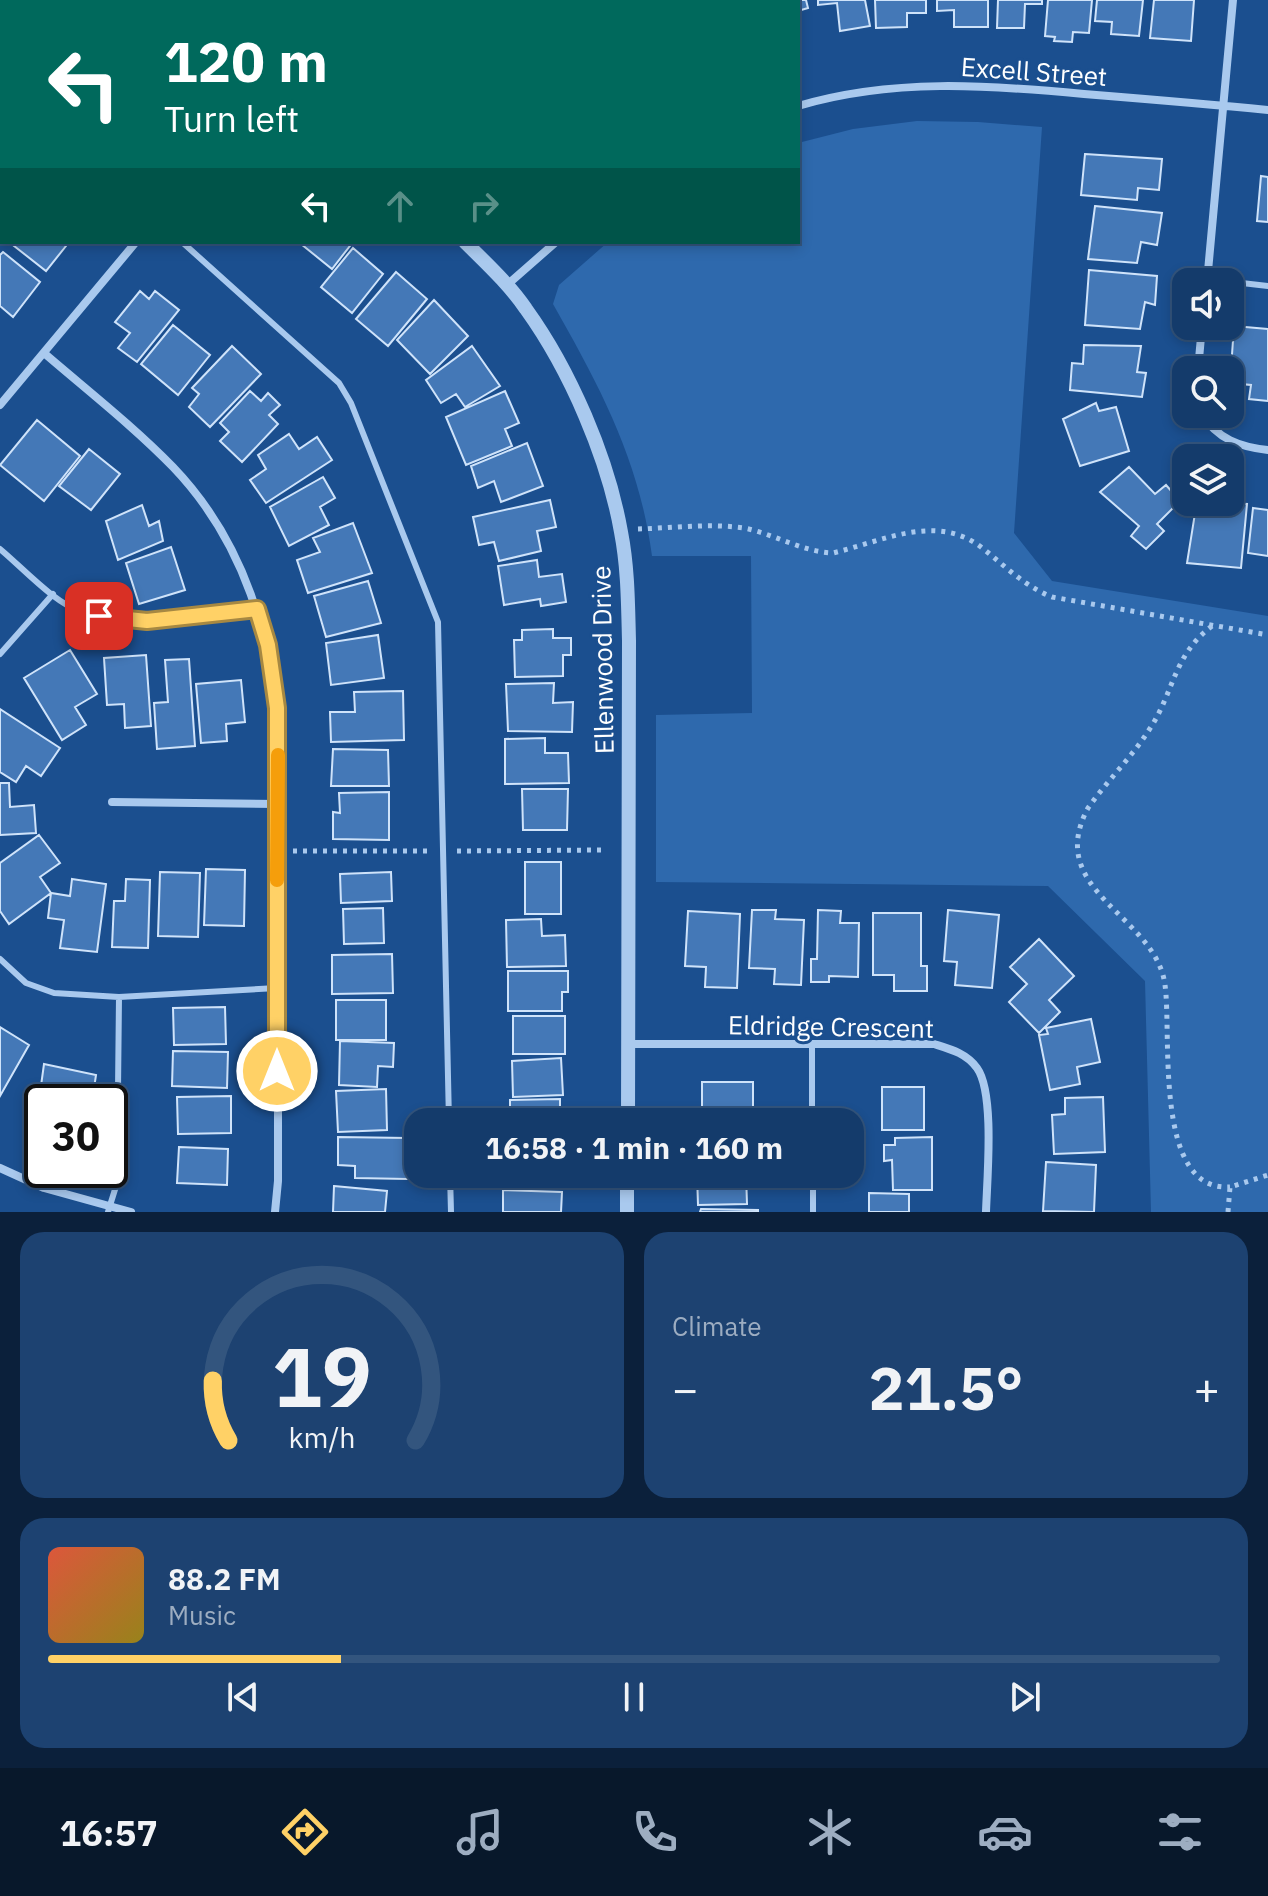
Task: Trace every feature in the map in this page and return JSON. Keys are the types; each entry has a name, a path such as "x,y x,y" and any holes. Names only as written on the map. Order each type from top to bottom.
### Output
{"street":[{"path":"1208,268 1233,0"},
{"name":"Excell Street","path":"800,106 869,91 943,85 1000,86 1268,110"},
{"path":"0,405 134,244"},
{"name":"Ellenwood Drive","path":"467,244 507,285 540,329 593,437 621,529 629,641 628,1108"},
{"path":"507,285 554,244"},
{"path":"44,353 150,445 194,491 249,585 268,645 277,708 278,1181 275,1212"},
{"path":"1211,428 1224,438 1250,448 1268,450"},
{"path":"112,802 278,804"},
{"name":"Eldridge Crescent","path":"628,1044 934,1044 960,1053 969,1059 981,1076 988,1106 986,1212"},
{"path":"0,1168 44,1188 110,1210 131,1212"},
{"path":"627,1188 627,1212"}],"lane":[{"path":"184,244 339,383 351,403 438,622 449,1108"},
{"path":"1244,284 1268,286"},
{"path":"0,549 53,594 82,613 147,621 257,609"},
{"path":"0,654 53,594"},
{"path":"0,959 26,983 54,993 119,997 277,988"},
{"path":"110,1210 117,1183 119,997"},
{"path":"812,1043 812,1108"},
{"path":"450,1188 451,1212"},
{"path":"813,1188 813,1212"}],"path":[{"path":"621,529 726,526 761,532 822,553 916,532 944,530 969,539 1027,584 1052,597 1268,635"},
{"path":"1212,626 1195,640 1182,657 1151,729 1088,808 1075,844 1081,866 1093,887 1145,944 1162,972 1171,1087 1181,1154 1200,1180 1216,1188 1230,1187 1268,1175"},
{"path":"1228,1212 1230,1187"}],"shaded area":[{"path":"917,121 1042,127 1014,533 1052,581 1268,616 1268,1212 1151,1212 1145,981 1048,886 656,882 656,715 752,713 751,556 652,556 638,487 615,425 553,304 559,285 606,244 800,244 800,142 853,129"}],"building":[{"path":"800,0 806,0 808,8 800,10"},
{"path":"818,0 865,0 870,26 840,31 837,3 818,5"},
{"path":"875,0 926,0 926,13 907,13 907,27 876,28"},
{"path":"937,0 988,0 988,27 954,27 954,10 937,11"},
{"path":"998,0 1042,0 1042,4 1025,4 1024,28 997,28"},
{"path":"1048,0 1092,0 1089,33 1073,32 1072,42 1054,41 1055,37 1045,36"},
{"path":"1097,0 1143,0 1139,36 1111,34 1112,22 1095,21"},
{"path":"1154,0 1194,0 1191,41 1150,38"},
{"path":"1085,154 1162,159 1159,190 1138,188 1137,200 1081,195"},
{"path":"1261,176 1268,177 1268,222 1257,221"},
{"path":"1095,206 1162,213 1157,245 1141,242 1137,263 1088,259"},
{"path":"12,244 64,244 66,246 46,271"},
{"path":"301,244 351,244 332,269"},
{"path":"353,248 383,274 352,313 321,287"},
{"path":"3,252 40,282 13,317 0,306 0,255"},
{"path":"1089,270 1157,276 1155,305 1145,302 1140,329 1085,325"},
{"path":"396,272 427,299 388,346 356,319"},
{"path":"140,291 149,299 155,291 179,310 137,362 118,348 130,333 115,322"},
{"path":"434,300 468,336 430,374 397,340"},
{"path":"173,325 210,355 178,395 141,364"},
{"path":"1244,327 1268,329 1268,401 1249,399 1251,385 1244,384 1244,356 1232,356 1233,340 1244,340"},
{"path":"1084,345 1141,346 1137,372 1146,373 1142,397 1070,390 1072,363 1083,364"},
{"path":"232,346 261,374 210,427 189,407 199,394 192,388"},
{"path":"472,346 500,386 465,407 456,394 441,403 426,380"},
{"path":"250,391 261,401 268,393 280,405 269,415 278,424 242,462 220,441 229,432 220,423"},
{"path":"505,391 519,423 505,429 512,446 466,465 446,417"},
{"path":"1096,403 1099,411 1116,407 1129,451 1080,466 1063,419"},
{"path":"37,420 80,456 44,501 0,465"},
{"path":"289,434 299,449 317,437 332,460 266,503 250,480 266,469 258,455"},
{"path":"527,443 543,486 501,502 494,481 478,488 471,466"},
{"path":"89,449 120,474 91,510 59,486"},
{"path":"1129,467 1155,494 1166,485 1172,492 1172,509 1157,524 1164,531 1146,549 1131,536 1139,526 1100,492"},
{"path":"323,477 335,498 320,507 329,525 289,546 270,507"},
{"path":"550,500 556,527 537,531 541,551 499,561 494,542 479,545 473,517"},
{"path":"1244,504 1247,504 1241,568 1187,563 1195,516 1244,516"},
{"path":"142,505 149,526 159,521 163,541 118,560 106,521"},
{"path":"1253,508 1268,510 1268,556 1248,553"},
{"path":"353,523 372,573 308,593 297,560 320,552 313,538"},
{"path":"171,547 185,590 139,604 126,563"},
{"path":"537,560 539,577 562,574 566,602 541,606 540,599 504,605 498,566"},
{"path":"368,581 381,623 326,637 314,596"},
{"path":"553,629 553,638 571,638 571,655 563,655 563,676 515,677 514,640 522,640 522,630"},
{"path":"378,635 384,678 331,685 326,643"},
{"path":"70,650 97,694 75,707 86,725 62,740 24,678"},
{"path":"146,655 151,726 125,728 124,704 107,705 104,658"},
{"path":"189,659 195,746 157,749 154,703 168,702 165,660"},
{"path":"241,680 245,722 226,724 227,741 201,743 196,684"},
{"path":"554,683 553,703 573,702 572,732 508,731 506,684"},
{"path":"403,691 404,740 331,742 330,712 355,712 354,692"},
{"path":"0,709 60,748 41,776 26,766 16,782 0,772"},
{"path":"545,738 545,753 568,753 569,783 505,784 505,739"},
{"path":"333,749 388,750 389,786 331,786"},
{"path":"0,783 9,783 10,807 34,805 36,833 0,835"},
{"path":"522,789 568,789 567,830 523,830"},
{"path":"389,792 389,840 333,839 333,812 340,813 339,793"},
{"path":"39,835 60,863 40,877 51,893 9,924 0,911 0,863"},
{"path":"525,862 561,862 561,914 525,914"},
{"path":"206,869 245,870 244,926 204,925"},
{"path":"160,872 200,873 198,937 158,936"},
{"path":"391,872 392,901 341,903 340,874"},
{"path":"72,879 106,884 97,952 60,948 64,920 48,918 51,893 70,896"},
{"path":"126,879 150,880 148,948 112,947 114,901 125,901"},
{"path":"383,908 384,943 344,944 343,909"},
{"path":"752,910 776,910 775,919 804,920 801,985 774,984 775,969 749,968"},
{"path":"818,910 841,911 840,923 859,923 858,977 829,976 829,982 811,982 811,959 817,959"},
{"path":"948,910 999,915 992,988 955,985 957,962 944,961"},
{"path":"688,911 740,914 737,988 705,987 706,967 685,966"},
{"path":"873,913 921,913 921,966 927,966 927,991 894,991 894,975 873,975"},
{"path":"541,919 542,936 565,935 566,966 507,967 506,920"},
{"path":"1039,939 1074,976 1049,1000 1060,1012 1039,1033 1009,1002 1027,984 1010,967"},
{"path":"392,954 393,993 332,994 332,955"},
{"path":"508,971 568,971 568,992 562,992 562,1011 508,1011"},
{"path":"336,1000 386,1000 386,1040 336,1040"},
{"path":"225,1007 226,1044 174,1045 173,1008"},
{"path":"513,1016 565,1016 565,1054 513,1054"},
{"path":"1091,1019 1100,1062 1077,1067 1080,1084 1050,1090 1039,1035 1048,1034 1046,1028"},
{"path":"0,1027 29,1045 0,1096"},
{"path":"340,1041 394,1043 393,1067 378,1066 377,1087 339,1085"},
{"path":"173,1051 228,1052 227,1088 172,1086"},
{"path":"561,1058 563,1095 513,1097 512,1061"},
{"path":"44,1064 96,1075 95,1084 41,1084"},
{"path":"702,1082 753,1082 753,1108 702,1108"},
{"path":"882,1087 924,1087 924,1130 882,1130"},
{"path":"386,1089 387,1130 338,1132 336,1091"},
{"path":"231,1096 231,1133 178,1134 177,1097"},
{"path":"1103,1097 1105,1152 1054,1154 1052,1115 1065,1114 1065,1098"},
{"path":"560,1099 560,1108 510,1108 510,1100"},
{"path":"338,1137 404,1138 404,1179 355,1178 355,1166 338,1165"},
{"path":"932,1137 932,1190 893,1190 892,1160 884,1161 884,1145 895,1145 895,1138"},
{"path":"179,1147 228,1149 227,1185 177,1183"},
{"path":"1046,1162 1096,1165 1094,1212 1043,1211"},
{"path":"334,1186 387,1191 385,1212 333,1212"},
{"path":"697,1188 746,1188 747,1204 698,1205"},
{"path":"503,1190 562,1192 561,1212 503,1212"},
{"path":"869,1193 909,1194 909,1212 869,1212"},
{"path":"701,1209 758,1210 758,1212 700,1212"}],"slow traffic":[{"path":"277,880 278,755"}],"route":[{"path":"99,616 147,621 257,609 268,645 277,708 277,1071"}]}
